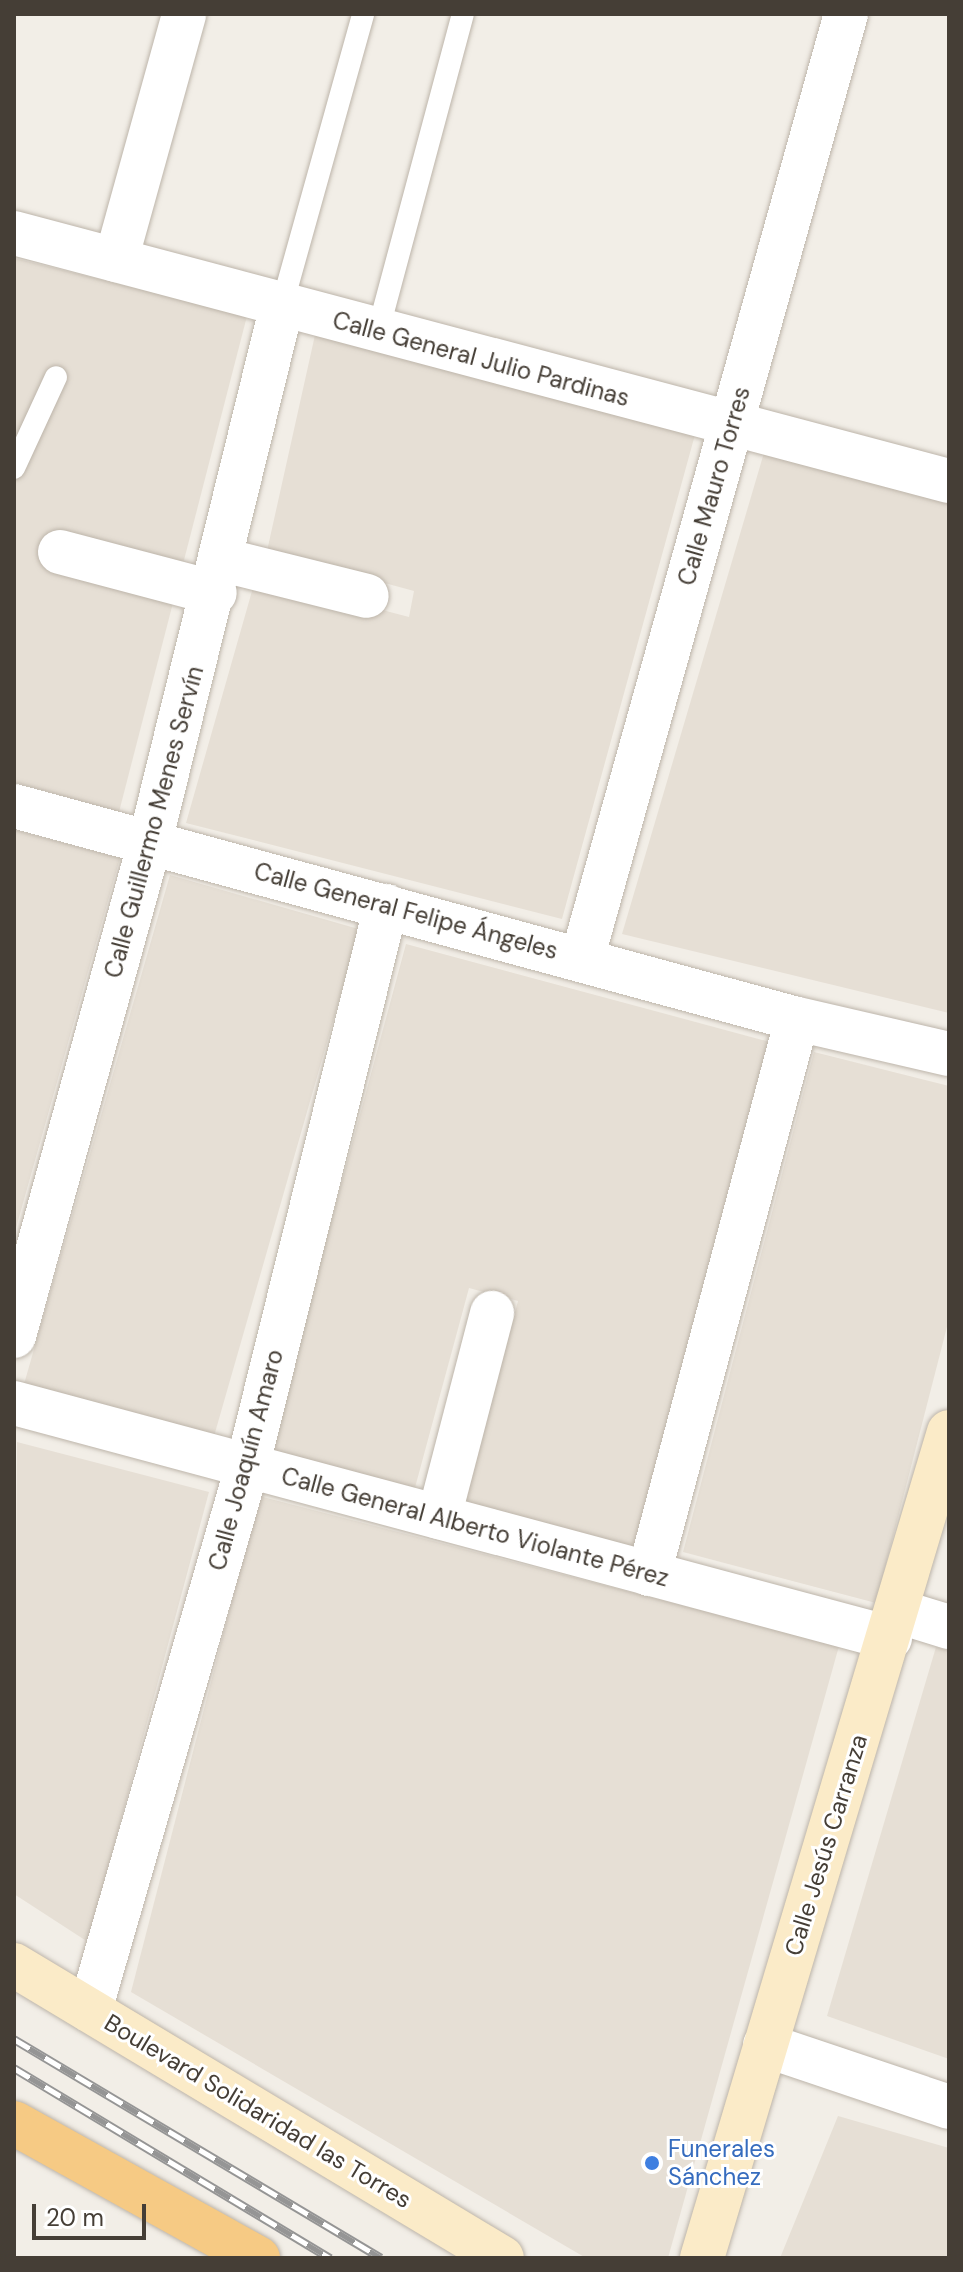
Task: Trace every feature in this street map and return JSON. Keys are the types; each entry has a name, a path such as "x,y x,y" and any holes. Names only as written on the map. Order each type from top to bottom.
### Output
{"highway":[{"path":"14,2123 258,2258"}],"main road":[{"name":"Calle Jesús Carranza","path":"702,2258 894,1625 949,1432"},
{"name":"Boulevard Solidaridad las Torres","path":"14,1965 502,2258"}],"street":[{"path":"116,260 184,14"},
{"name":"Calle Mauro Torres","path":"582,959 846,14"},
{"name":"Calle General Julio Pardinas","path":"14,233 730,426 949,481"},
{"name":"Calle Guillermo Menes Servín","path":"14,1336 150,842 219,576 282,305"},
{"path":"60,552 367,596"},
{"name":"Calle General Felipe Ángeles","path":"14,806 797,1019 949,1054"},
{"name":"Calle Joaquín Amaro","path":"90,2010 248,1464 386,906"},
{"path":"649,1574 797,1019"},
{"path":"439,1517 492,1313"},
{"name":"Calle General Alberto Violante Pérez","path":"14,1403 649,1574 894,1625 949,1627"},
{"path":"765,2045 949,2107"}],"lane":[{"path":"282,305 363,14"},
{"path":"378,331 463,14"},
{"path":"14,468 56,377"}],"shaded area":[{"path":"14,258 247,316 119,812 14,782"},
{"path":"315,335 696,431 562,919 186,823 256,577 409,617 414,591 267,551"},
{"path":"766,446 949,496 949,1013 622,934"},
{"path":"14,830 120,858 14,1235"},
{"path":"170,875 359,929 211,1445 22,1391"},
{"path":"406,944 770,1042 631,1558 462,1512 518,1301 469,1288 413,1495 268,1456"},
{"path":"814,1052 949,1086 949,1319 876,1603 683,1552"},
{"path":"17,1442 209,1492 88,1942 14,1894"},
{"path":"259,1496 839,1646 668,2258 586,2258 131,1992"},
{"path":"936,1647 949,1651 949,2059 827,2016"},
{"path":"838,2116 949,2148 949,2258 780,2258"}],"railway":[{"path":"14,2039 381,2258"},
{"path":"14,2068 330,2258"}],"place":[{"name":"Funerales Sánchez","path":"652,2163"}]}
